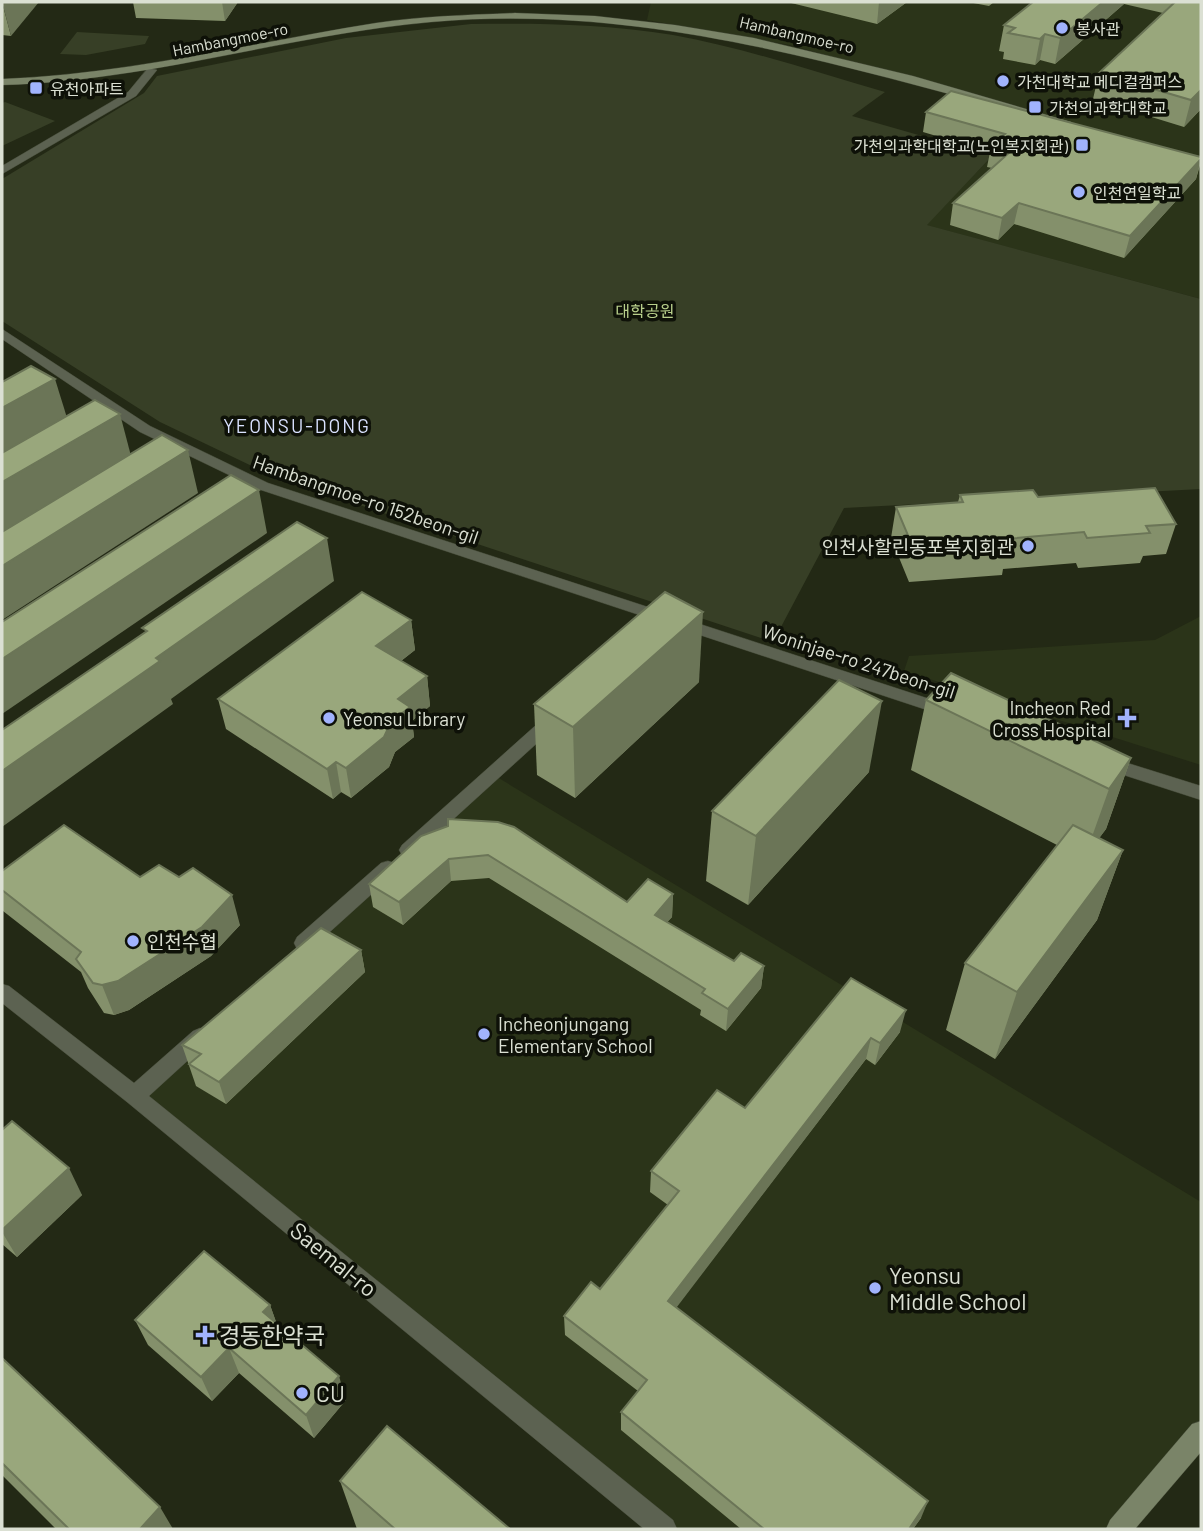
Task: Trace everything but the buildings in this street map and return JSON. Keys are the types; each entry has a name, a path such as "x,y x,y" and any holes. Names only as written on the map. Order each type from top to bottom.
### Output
{"main road":[{"name":"Hambangmoe-ro","path":"2,82 92,78 152,70 376,26 432,19 543,13 675,23 790,45 1075,125"},
{"path":"1119,1529 1201,1433"}],"street":[{"path":"2,171 132,94 152,70"},
{"name":"Hambangmoe-ro 152beon-gil","path":"2,333 145,429 263,486 658,624"},
{"name":"Woninjae-ro 247beon-gil","path":"658,624 965,717"},
{"path":"288,958 563,710"},
{"path":"1083,755 1201,793"},
{"name":"Saemal-ro","path":"2,992 135,1096 664,1529"},
{"path":"135,1096 216,1023"}],"shaded area":[{"path":"651,2 1201,2 1201,299 926,225 1018,129 1048,117 790,45 647,20"},
{"name":"Incheon Red Cross Hospital","path":"1201,616 1201,765 904,671 909,656 1155,640"},
{"path":"492,774 1201,1202 1201,1433 1119,1529 664,1529 135,1096"}],"green space":[{"name":"대학공원","path":"471,24 623,28 727,47 885,92 852,116 992,156 927,225 1201,299 1201,489 844,508 773,642 275,477 160,422 2,321 2,179 144,93 157,76 346,38"},
{"path":"77,32 149,36 145,44 86,55 60,54"},
{"path":"2,103 55,121 2,146"}],"place":[{"name":"봉사관","path":"1062,28"},
{"name":"가천대학교 메디컬캠퍼스","path":"1003,81"},
{"name":"유천아파트","path":"36,88"},
{"name":"가천의과학대학교","path":"1035,107"},
{"name":"가천의과학대학교(노인복지회관)","path":"1082,145"},
{"name":"인천연일학교","path":"1079,192"},
{"name":"인천사할린동포복지회관","path":"1028,546"},
{"name":"Yeonsu Library","path":"329,718"},
{"name":"Incheon Red Cross Hospital","path":"1127,718"},
{"name":"인천수협","path":"133,941"},
{"name":"Incheonjungang Elementary School","path":"484,1034"},
{"name":"Yeonsu Middle School","path":"875,1288"},
{"name":"경동한약국","path":"205,1335"},
{"name":"CU","path":"302,1393"}],"district":[{"name":"YEONSU-DONG","path":"297,425"}]}
